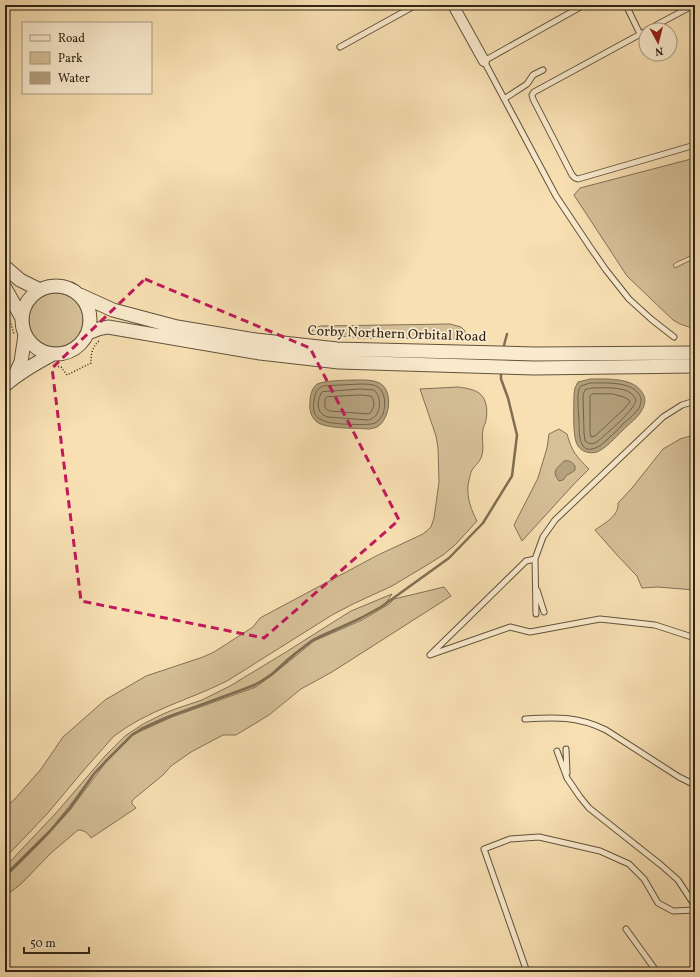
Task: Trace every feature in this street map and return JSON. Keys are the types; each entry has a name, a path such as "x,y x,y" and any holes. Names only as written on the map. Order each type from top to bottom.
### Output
{"street":[{"path":"453,5 484,61"},
{"path":"5,267 20,280 40,290"},
{"path":"50,286 61,286 71,289 80,295 86,303 90,313 90,323 88,333 80,345 62,354 53,354 44,352 35,347 25,335 22,318 24,307 31,297 40,290 50,286"},
{"path":"5,288 22,318"},
{"name":"Corby Northern Orbital Road","path":"80,295 113,310 177,327 256,340 337,349 535,354 695,353"},
{"name":"Corby Northern Orbital Road","path":"88,333 108,327 260,353 339,362 534,368 695,366"},
{"path":"9,381 22,362 25,335"},
{"path":"9,381 53,354"}],"lane":[{"path":"340,47 416,5"},
{"path":"584,5 484,61 556,196 606,270 629,299 674,337"},
{"path":"626,5 638,30"},
{"path":"662,22 694,5"},
{"path":"638,35 534,92 532,95 572,175 578,179 695,145"},
{"path":"504,99 527,84 533,75 543,70"},
{"path":"536,614 535,559 543,537 555,520 663,417 682,405 695,401"},
{"path":"535,559 526,561 430,655 510,626 530,632 600,619 654,625 695,638"},
{"path":"535,583 544,612"},
{"path":"525,719 554,717 567,718 593,724 606,730 679,777 695,785"},
{"path":"566,749 567,778"},
{"path":"557,751 567,778 589,808 678,880 695,906"},
{"path":"527,972 484,849 510,839 539,837 600,851 630,864 644,879 658,903 673,911 695,910"},
{"path":"626,929 657,972"}],"path":[{"path":"38,362 43,367 61,367 67,375 91,363 92,350 101,339"}],"highlighted area":[{"path":"145,279 310,348 399,520 264,638 81,601 52,368"}],"green space":[{"path":"695,158 695,254 673,265 675,268 695,258 695,329 673,320 627,276 574,195 580,188"},
{"path":"56,293 66,295 75,301 81,310 83,320 81,330 75,339 66,345 56,347 46,345 37,339 31,330 29,320 31,310 37,301 46,295"},
{"path":"450,324 461,327 465,331 465,339 361,338 311,333 315,328 321,326"},
{"path":"458,387 479,393 486,403 487,412 483,428 482,454 480,460 472,470 468,485 470,504 477,521 455,545 443,555 392,586 332,615 227,681 155,712 114,736 47,814 5,858 5,807 14,800 41,769 63,737 105,700 146,676 214,652 253,627 260,618 378,555 423,534 431,527 434,518 439,482 438,448 436,436 420,389"},
{"path":"559,429 567,434 575,453 589,469 522,541 514,525 538,478 547,448 549,434"},
{"path":"690,436 695,445 695,590 657,587 642,588 637,576 595,530 614,515 618,508 618,503 663,449 680,439"},
{"path":"444,587 451,596 332,672 301,689 269,715 236,735 223,735 191,752 171,766 163,775 132,801 132,804 136,808 91,838 86,832 78,830 51,853 21,884 5,896 5,877 43,840 70,810 106,762 133,735 172,717 256,687 314,641 362,620 389,604 394,599"},
{"path":"392,594 386,603 379,608 310,641 261,681 241,690 163,718 141,728 132,734 93,774 51,829 5,874 5,867 56,813 105,756 125,736 143,724 163,714 202,700 230,686 351,611"}],"water":[{"path":"590,379 612,379 634,384 639,388 645,399 643,408 634,420 610,443 597,452 592,453 584,451 578,446 575,436 574,421 575,388 578,382"},
{"path":"371,380 377,382 386,390 389,403 388,411 382,423 377,427 370,429 334,427 321,424 313,418 310,411 310,398 316,385 330,381"},
{"path":"564,461 572,462 575,466 575,470 567,475 563,480 559,481 555,475 555,472"}],"waterway":[{"path":"503,349 507,334"},
{"path":"5,875 50,831 70,808 94,774 132,735 168,717 255,685 271,675 313,640 381,607 449,558 483,523 512,476 517,435 508,398 501,379 501,371"}]}
